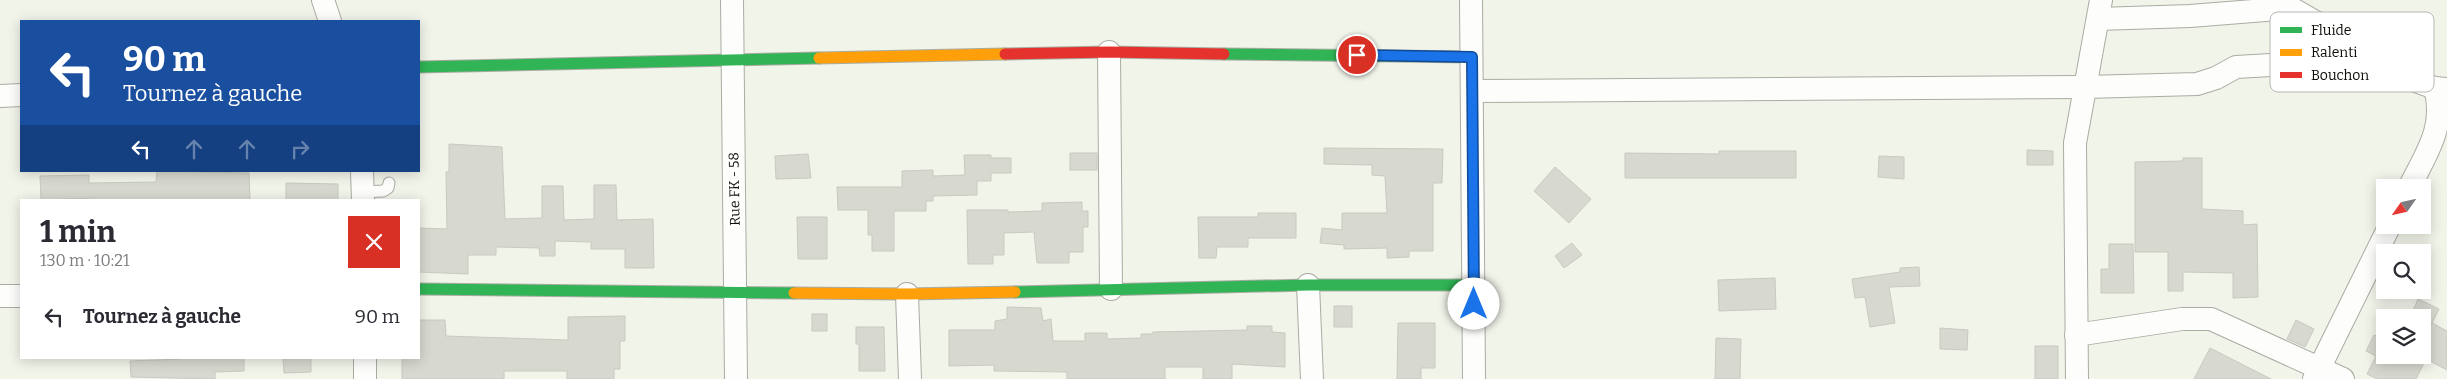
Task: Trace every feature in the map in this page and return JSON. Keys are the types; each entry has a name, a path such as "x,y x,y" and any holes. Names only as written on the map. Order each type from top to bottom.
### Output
{"street":[{"path":"323,0 330,20"},
{"name":"Rue FK - 58","path":"732,0 736,379"},
{"path":"1471,0 1474,379"},
{"path":"2077,379 2075,143 2099,10 2190,16 2291,8 2298,12"},
{"path":"1109,52 1111,289"},
{"path":"420,67 733,62 1109,52 1472,57"},
{"path":"1472,91 2085,87 2197,84 2216,78 2236,67 2270,65"},
{"path":"2413,179 2437,129 2441,88"},
{"path":"0,96 20,95"},
{"path":"2317,373 2386,234"},
{"path":"1308,284 1312,379"},
{"path":"420,289 907,294 1308,284 1474,285"},
{"path":"907,294 910,379"},
{"path":"0,296 20,296"},
{"path":"2076,335 2182,320 2211,319 2317,373 2343,379"},
{"path":"365,359 365,379"}],"lane":[{"path":"363,188 383,191 388,188 390,183"}],"building":[{"path":"449,144 502,147 505,219 542,218 542,186 563,186 564,220 594,219 594,185 616,185 617,220 653,219 654,268 625,268 625,249 591,249 591,242 555,241 555,256 540,256 539,248 496,247 496,255 468,255 468,274 420,272 420,228 447,229 446,172 449,172"},
{"path":"1324,148 1443,149 1442,183 1433,183 1433,251 1409,251 1409,257 1387,258 1387,248 1344,249 1344,245 1320,243 1322,228 1342,230 1342,213 1387,213 1385,176 1372,175 1372,165 1324,164"},
{"path":"2027,150 2053,151 2053,165 2027,165"},
{"path":"1719,151 1796,151 1796,178 1625,178 1625,153 1719,154"},
{"path":"1070,153 1097,153 1097,170 1070,170"},
{"path":"808,154 811,178 776,179 775,156"},
{"path":"964,155 991,155 991,158 1011,158 1011,173 991,173 991,181 977,181 977,195 933,196 933,201 926,201 926,211 894,211 894,251 872,251 872,235 868,235 868,210 838,210 837,187 902,187 902,171 933,170 933,176 965,175"},
{"path":"1879,156 1904,157 1904,179 1878,177"},
{"path":"2183,158 2202,158 2202,209 2243,211 2243,225 2257,224 2258,297 2233,298 2233,273 2183,272 2183,291 2168,291 2168,252 2135,252 2135,162 2183,161"},
{"path":"1555,167 1591,199 1569,223 1534,191"},
{"path":"157,172 249,173 250,199 41,199 40,176 89,175 89,183 156,182"},
{"path":"286,183 338,184 338,199 286,199"},
{"path":"1082,202 1082,211 1088,211 1088,227 1083,227 1083,252 1069,252 1069,263 1037,263 1034,232 1004,233 1004,255 993,255 993,264 968,264 967,210 1042,211 1042,203"},
{"path":"1258,213 1296,213 1296,238 1248,238 1248,247 1217,247 1216,258 1199,258 1198,217 1258,217"},
{"path":"797,217 827,217 827,259 798,259"},
{"path":"1572,243 1582,255 1564,268 1555,256"},
{"path":"2109,244 2133,244 2134,293 2101,293 2101,269 2109,269"},
{"path":"1919,267 1920,286 1889,287 1895,323 1870,327 1865,297 1855,298 1852,279 1900,272 1900,268"},
{"path":"1775,278 1776,309 1719,311 1718,280"},
{"path":"2418,299 2439,309 2432,323 2431,309 2414,309"},
{"path":"1334,306 1352,306 1352,327 1334,327"},
{"path":"1007,307 1041,308 1043,321 1051,319 1053,341 1085,341 1085,333 1107,333 1107,339 1141,338 1141,334 1152,334 1153,332 1247,330 1247,326 1272,326 1272,332 1285,333 1285,367 1232,364 1232,379 1203,379 1203,367 1165,367 1165,379 1067,379 1067,372 994,371 994,365 949,366 949,330 995,330 995,321 1007,319"},
{"path":"812,314 827,314 827,331 812,331"},
{"path":"625,316 625,341 620,341 620,369 614,369 614,379 567,379 567,371 504,371 504,379 402,379 402,359 420,359 420,320 445,320 446,336 568,340 568,317"},
{"path":"2296,320 2314,329 2305,347 2287,339"},
{"path":"1398,323 1435,323 1435,368 1421,368 1421,379 1397,379"},
{"path":"2432,323 2447,331 2447,370 2431,362"},
{"path":"856,327 884,327 885,371 859,371 859,344 856,344"},
{"path":"1940,328 1968,330 1967,350 1940,349"},
{"path":"2374,335 2376,336 2376,356 2366,351"},
{"path":"1716,338 1741,339 1740,379 1715,379"},
{"path":"2035,346 2058,346 2058,379 2035,379"},
{"path":"2210,348 2271,379 2194,379"},
{"path":"2376,356 2376,364 2424,364 2416,379 2377,379 2367,374"},
{"path":"244,359 244,371 215,372 215,379 131,377 130,361"},
{"path":"283,359 311,359 311,372 284,373"}],"traffic: fast":[{"path":"1224,54 1472,57"},
{"path":"420,67 819,58"},
{"path":"1015,292 1308,285 1474,285"},
{"path":"420,289 794,293"}],"traffic: slow":[{"path":"819,58 1005,54"},
{"path":"794,293 907,294 1015,292"}],"traffic: jam":[{"path":"1005,54 1109,52 1224,54"}],"route":[{"path":"1357,55 1472,57 1474,304"}]}
